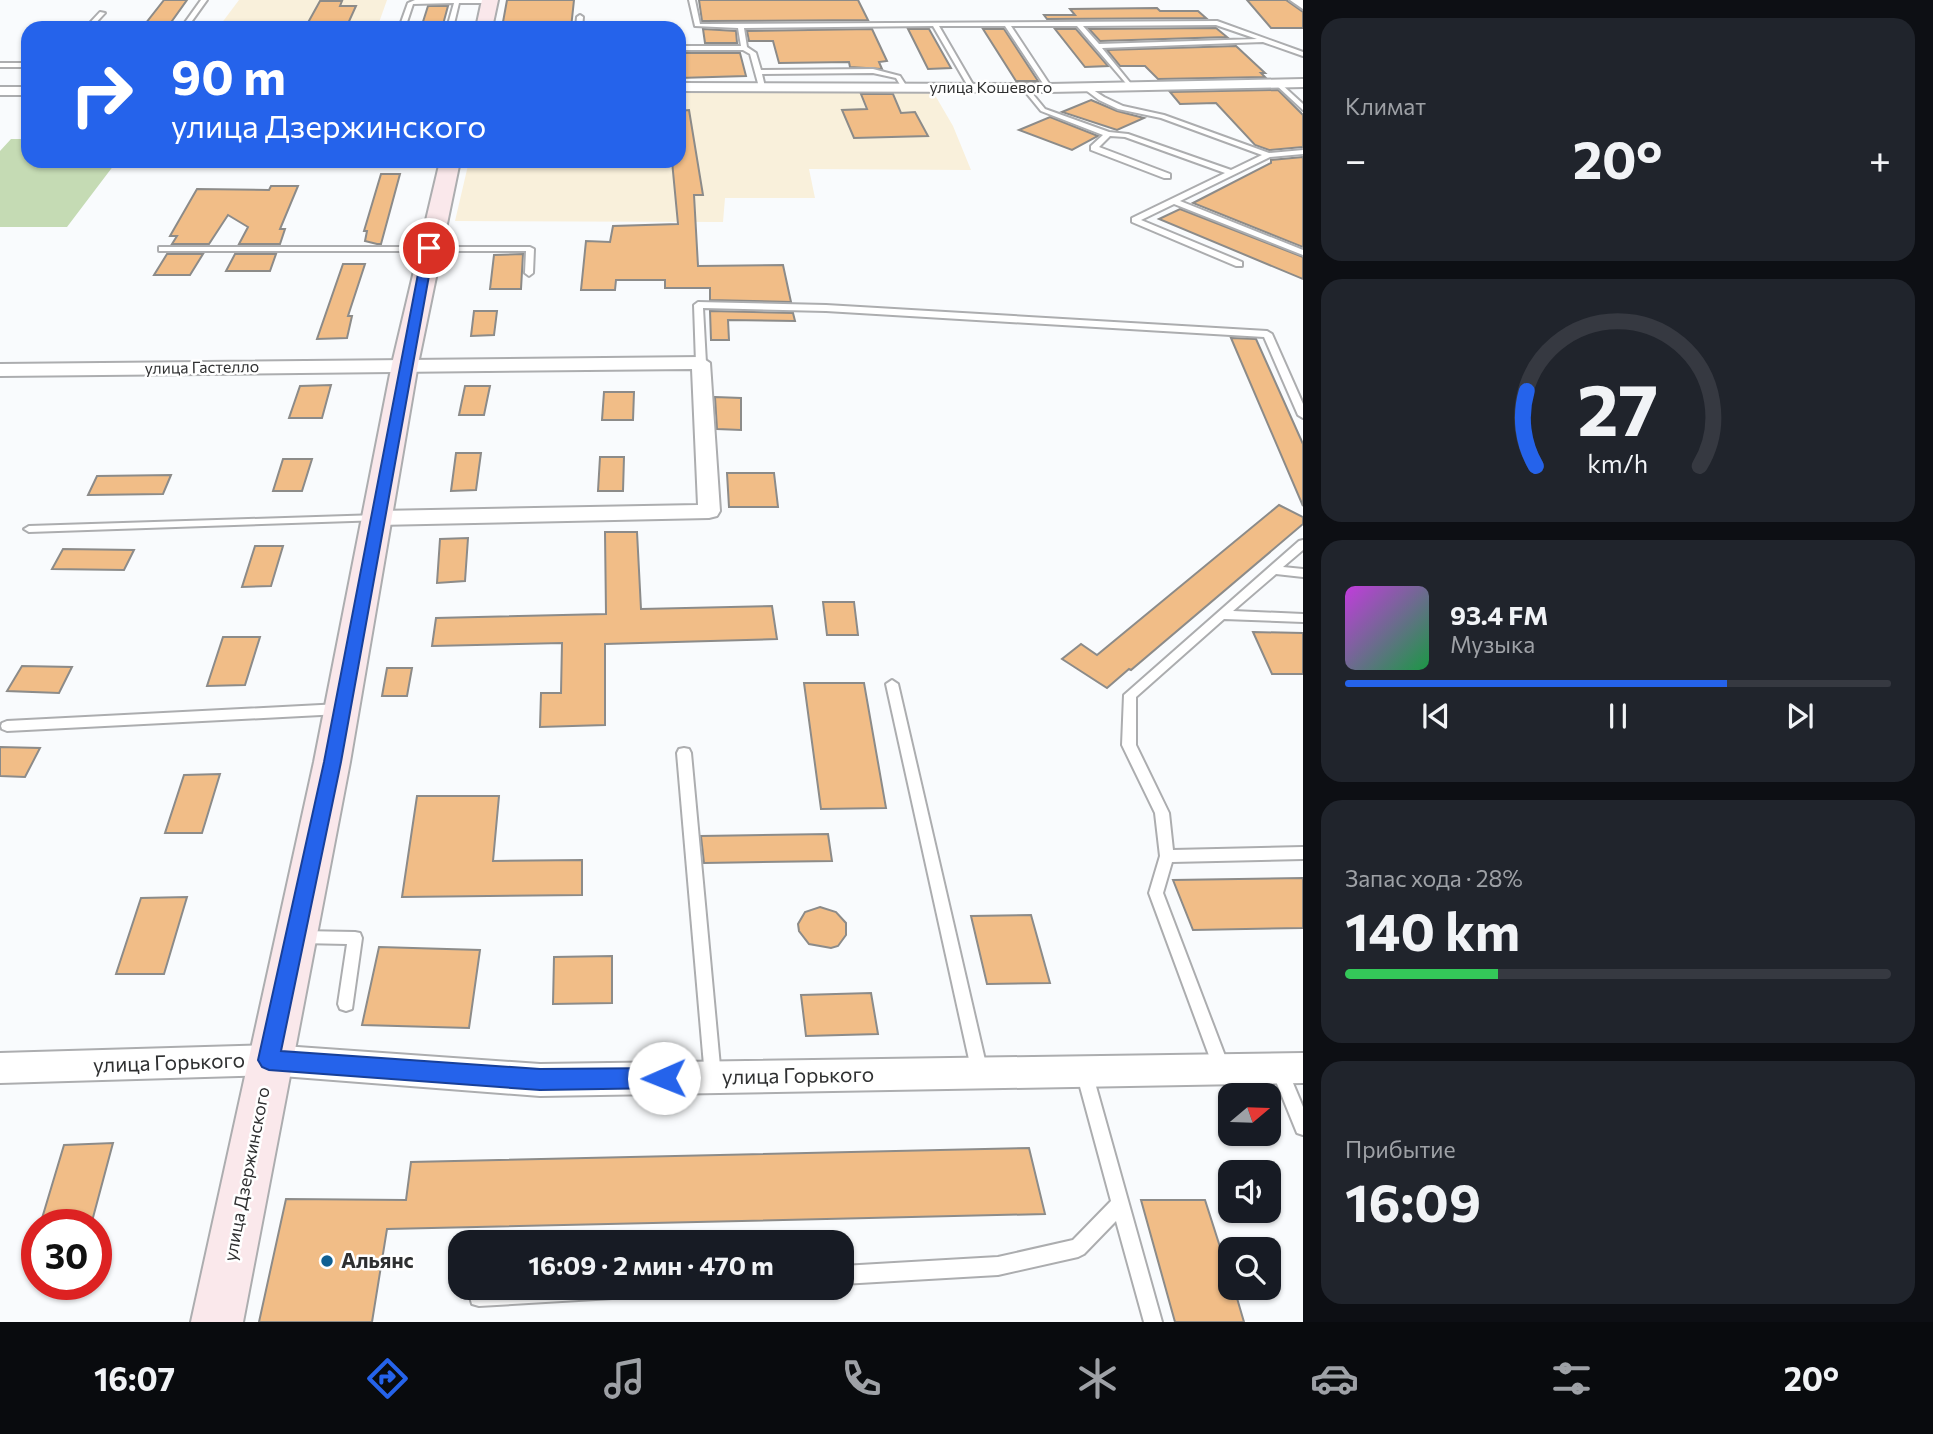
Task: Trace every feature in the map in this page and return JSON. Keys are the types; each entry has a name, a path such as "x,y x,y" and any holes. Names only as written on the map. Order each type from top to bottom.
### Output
{"street":[{"path":"486,21 490,0"},
{"path":"1296,0 1303,6"},
{"name":"улица Кошевого","path":"686,87 1049,88 1303,83"},
{"path":"0,91 21,91"},
{"name":"улица Дзержинского","path":"217,1322 269,1060 297,937 405,364 448,168"},
{"path":"377,518 709,511 701,363"},
{"name":"улица Гастелло","path":"0,370 701,363"},
{"name":"улица Горького","path":"0,1068 269,1060 540,1080 1291,1068"}],"lane":[{"path":"189,21 204,0"},
{"path":"405,21 411,3 418,1 490,0"},
{"path":"692,0 697,25 1217,23 1303,54"},
{"path":"452,21 457,1"},
{"path":"95,21 102,13"},
{"path":"580,17 580,21"},
{"path":"1079,23 1130,86"},
{"path":"934,24 972,88"},
{"path":"1007,24 1049,88"},
{"path":"741,26 744,48"},
{"path":"1096,46 1268,41"},
{"path":"686,48 744,48 753,53 762,87"},
{"path":"0,65 21,65"},
{"path":"759,72 873,71 898,77 904,88"},
{"path":"1277,83 1303,108"},
{"path":"1085,87 1098,99 1162,116 1268,155"},
{"path":"1025,88 1043,110 1108,134 1126,135 1232,173"},
{"path":"1108,134 1094,148 1167,176"},
{"path":"1239,264 1135,220 1268,155 1303,152"},
{"path":"1174,201 1303,253"},
{"path":"162,249 530,248 529,273"},
{"path":"701,363 698,305 826,308 1267,334 1303,415"},
{"path":"29,528 377,518"},
{"path":"1222,1069 1156,893 1167,856 1162,813 1129,745 1130,695 1303,544"},
{"path":"1273,570 1303,573"},
{"path":"1222,615 1303,618"},
{"path":"891,684 980,1073"},
{"path":"6,726 341,709"},
{"path":"684,753 713,1077"},
{"path":"1167,856 1303,853"},
{"path":"297,937 355,938 345,1004"},
{"path":"1291,1068 1303,1127"},
{"path":"1084,1072 1153,1322"},
{"path":"854,1274 998,1265 1078,1248 1120,1204"}],"shaded area":[{"path":"239,0 387,0 380,21 223,21"},
{"path":"686,90 932,90 953,126 971,170 809,169 815,198 725,198 723,222 455,221 467,168 686,168"}],"green space":[{"path":"11,139 21,139 21,168 112,168 67,227 0,227 0,151"}],"building":[{"path":"164,0 187,0 172,21 148,21"},
{"path":"507,0 574,0 572,21 503,21"},
{"path":"699,0 858,0 868,20 702,21"},
{"path":"1247,0 1286,0 1303,12 1303,28 1271,28"},
{"path":"320,1 342,1 340,6 356,6 349,21 309,21"},
{"path":"428,6 448,6 444,21 423,21"},
{"path":"1157,8 1160,11 1198,11 1206,18 1047,19 1044,15 1075,15 1070,9"},
{"path":"1216,28 1227,37 1100,41 1089,29"},
{"path":"703,29 736,31 737,43 705,43"},
{"path":"872,29 887,61 879,62 882,69 850,67 849,62 779,63 773,41 749,41 747,31"},
{"path":"908,29 929,29 951,68 928,69"},
{"path":"983,29 1004,29 1038,81 1016,81"},
{"path":"1055,29 1076,29 1108,66 1085,67"},
{"path":"1236,46 1265,73 1261,73 1265,77 1158,79 1145,66 1120,66 1107,50"},
{"path":"686,53 740,53 746,76 686,78"},
{"path":"1278,90 1303,115 1303,147 1269,150 1255,145 1216,103 1180,104 1170,92"},
{"path":"861,94 893,94 901,113 915,112 928,136 854,138 842,110 867,109"},
{"path":"1091,100 1144,118 1117,130 1062,112"},
{"path":"686,110 689,110 703,195 694,195 698,266 783,265 791,302 710,300 710,288 665,288 665,280 616,280 615,290 581,290 586,241 610,242 613,226 678,224 673,168 686,168"},
{"path":"1050,117 1098,136 1072,150 1019,130"},
{"path":"1303,157 1303,247 1193,203 1271,163 1271,160"},
{"path":"381,174 400,174 381,244 377,244 365,241 367,231 364,231"},
{"path":"271,186 298,186 280,229 285,229 280,244 239,244 248,227 228,215 209,244 172,244 177,236 170,236 197,189 269,190"},
{"path":"1180,209 1303,257 1303,279 1159,219"},
{"path":"167,254 203,254 190,275 154,275"},
{"path":"235,254 276,254 270,271 226,271"},
{"path":"523,254 521,289 490,289 494,255"},
{"path":"343,264 365,264 348,316 352,316 347,338 317,339"},
{"path":"474,311 497,311 494,335 471,336"},
{"path":"710,311 793,313 795,321 728,320 729,340 711,340"},
{"path":"1231,338 1256,339 1303,444 1303,506"},
{"path":"331,385 322,418 289,418 300,386"},
{"path":"465,386 490,386 484,415 459,415"},
{"path":"604,392 634,392 633,420 602,420"},
{"path":"715,397 741,398 741,430 717,429"},
{"path":"456,453 481,453 476,490 451,491"},
{"path":"600,457 624,457 623,491 598,491"},
{"path":"283,459 312,459 302,491 273,491"},
{"path":"727,473 774,473 778,507 729,507"},
{"path":"171,475 163,494 88,495 97,476"},
{"path":"1279,505 1303,517 1303,524 1107,688 1062,659 1081,644 1097,655"},
{"path":"605,532 637,532 641,609 772,606 777,639 605,644 605,725 540,727 541,693 561,693 562,643 432,646 436,618 606,614"},
{"path":"468,538 465,581 437,583 440,539"},
{"path":"255,546 283,546 271,586 242,587"},
{"path":"63,549 134,550 124,570 52,569"},
{"path":"823,602 854,602 858,635 827,635"},
{"path":"1253,632 1303,633 1303,674 1272,674"},
{"path":"223,637 260,637 245,685 207,686"},
{"path":"22,666 72,667 59,693 7,691"},
{"path":"387,668 412,668 407,696 382,696"},
{"path":"804,683 864,683 886,808 821,809"},
{"path":"0,747 40,748 25,777 0,776"},
{"path":"220,774 202,833 165,833 184,775"},
{"path":"417,796 499,796 493,861 582,860 582,895 402,897"},
{"path":"828,834 832,861 704,863 701,836"},
{"path":"1303,878 1303,928 1193,930 1173,880"},
{"path":"187,897 164,974 116,974 141,898"},
{"path":"820,907 836,912 846,923 846,935 838,946 831,948 809,944 799,931 798,924 805,912"},
{"path":"1031,915 1050,983 987,984 971,916"},
{"path":"379,947 480,950 469,1028 362,1025"},
{"path":"612,956 612,1003 553,1004 554,957"},
{"path":"871,993 878,1034 806,1036 801,995"},
{"path":"113,1143 95,1209 45,1209 64,1145"},
{"path":"1029,1148 1045,1214 387,1229 372,1322 259,1322 286,1199 406,1200 411,1162"},
{"path":"1141,1200 1205,1200 1218,1241 1218,1300 1238,1300 1244,1322 1175,1322"}],"place":[{"name":"Альянс","path":"327,1261"}],"route":[{"path":"429,248 332,762 269,1060 540,1080 664,1078"}]}
